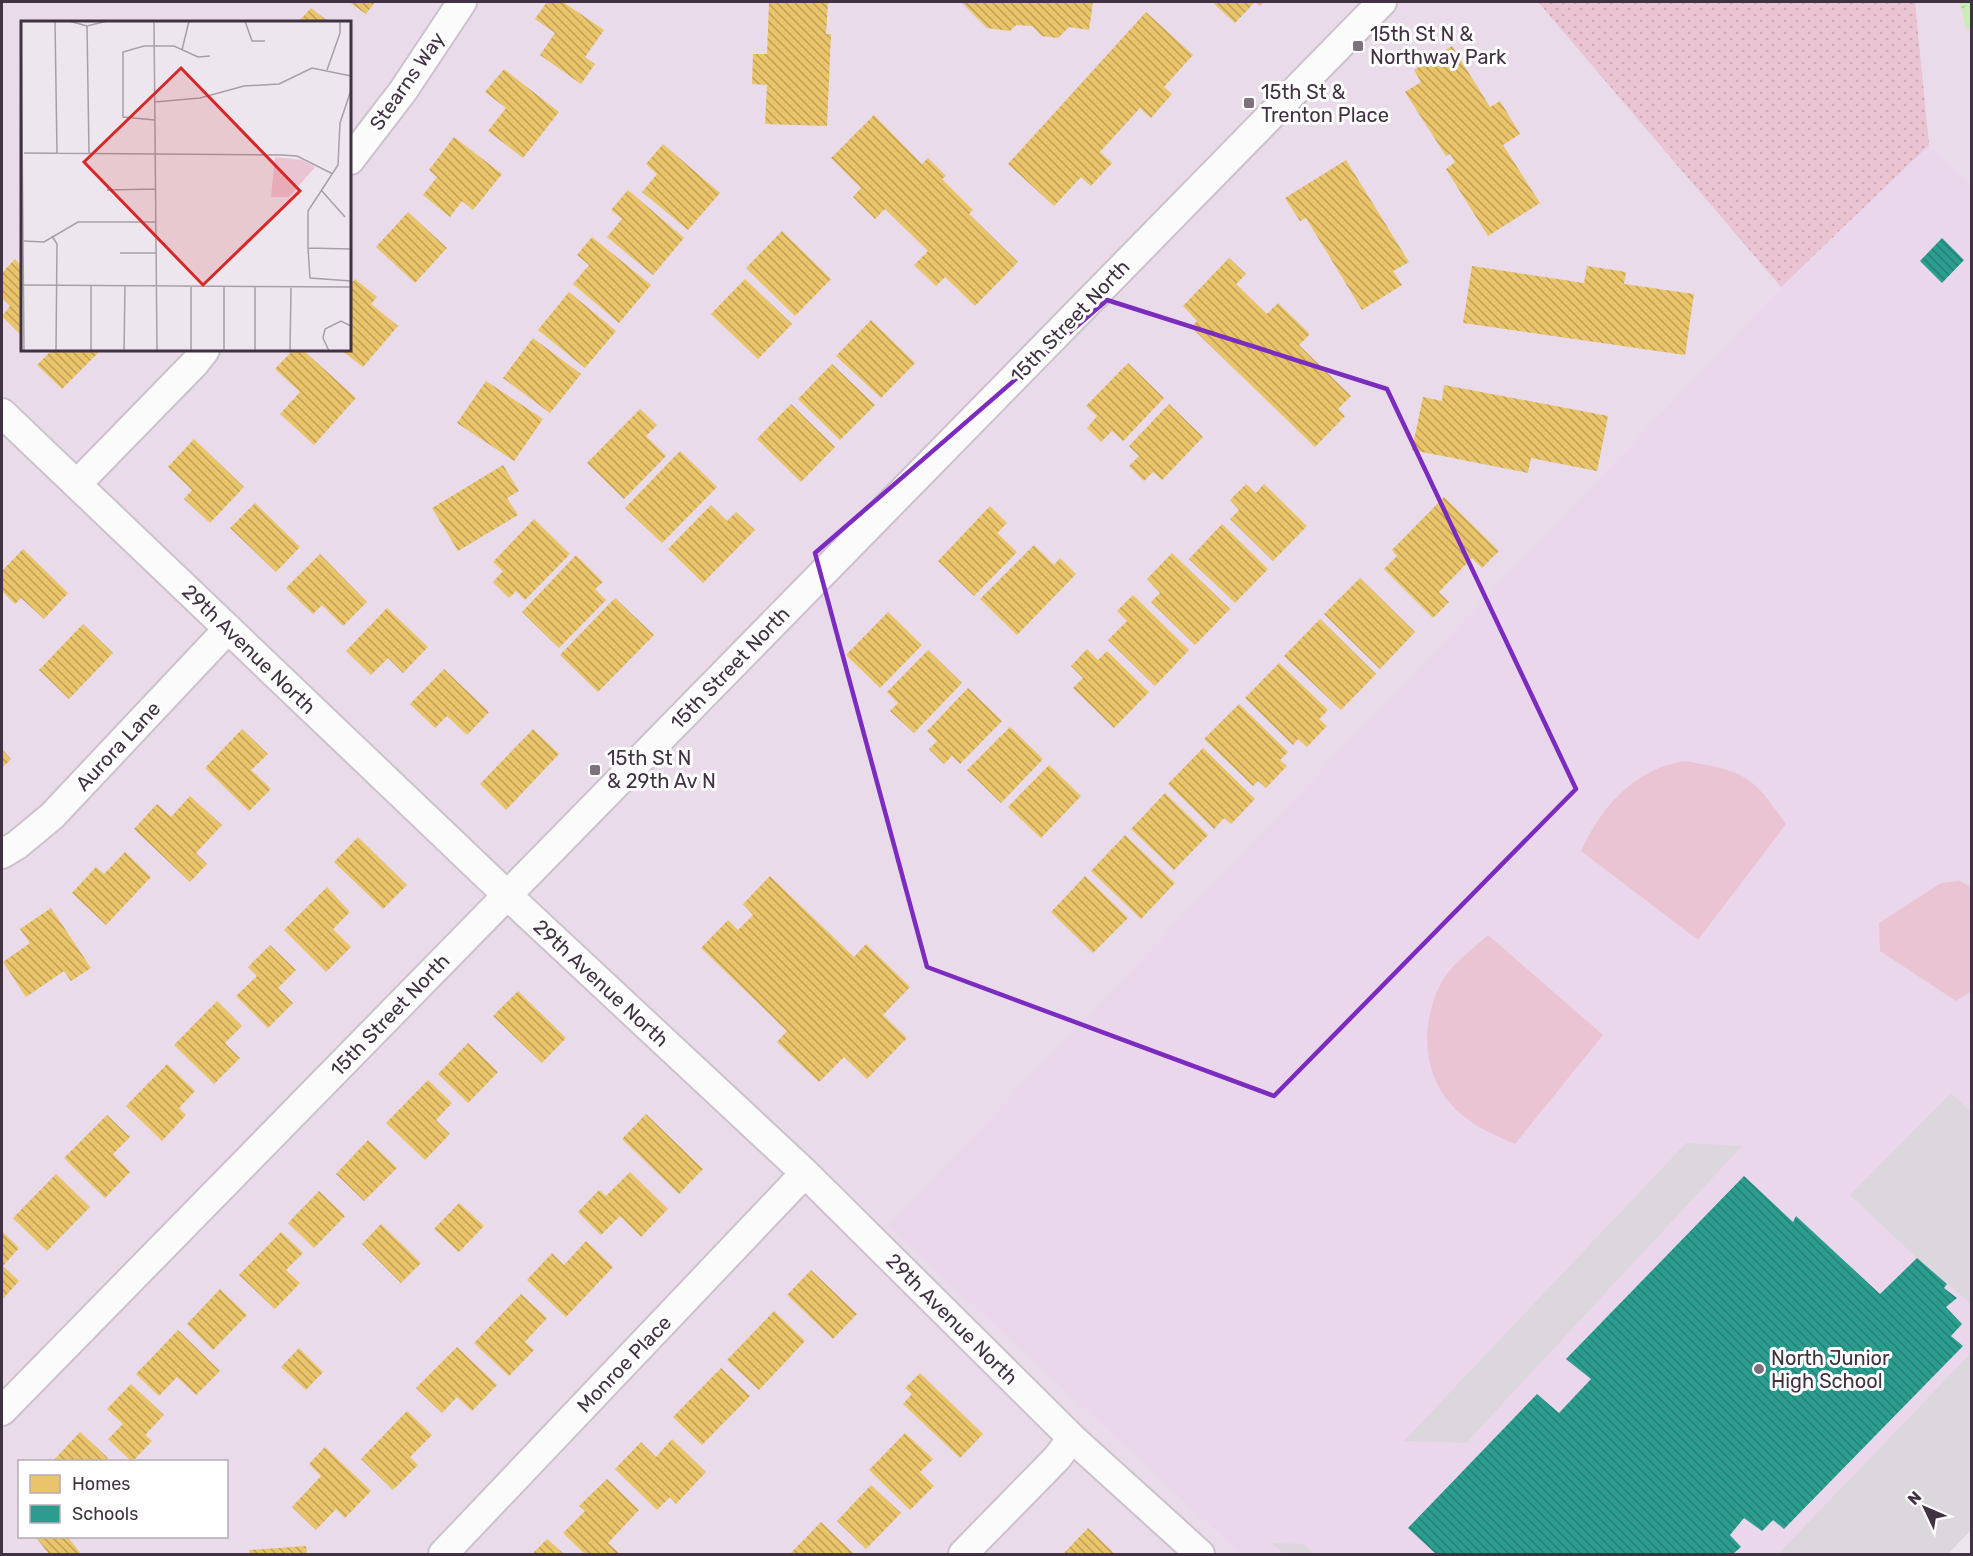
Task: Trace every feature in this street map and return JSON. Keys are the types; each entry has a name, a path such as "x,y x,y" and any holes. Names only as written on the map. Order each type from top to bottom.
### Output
{"street":[{"name":"Stearns Way","path":"351,159 402,91 462,2"},
{"name":"15th Street North","path":"2,1411 1382,2"},
{"path":"77,484 204,351"},
{"name":"29th Avenue North","path":"2,413 507,895 805,1173 1072,1438 1200,1554"},
{"name":"Aurora Lane","path":"2,854 17,845 52,816 228,629"},
{"name":"Monroe Place","path":"443,1554 805,1173"},
{"path":"963,1554 1057,1458 1072,1438"}],"highlighted area":[{"path":"1107,300 1387,389 1576,789 1274,1096 927,967 815,553"}],"shaded area":[{"path":"2,2 1971,2 1971,185 1929,145 1781,287 889,1226 1240,1554 2,1554"},
{"path":"1538,2 1915,2 1929,145 1781,287"},
{"path":"1929,145 1971,185 1972,1521 1939,1554 1240,1554 888,1226 1781,287"},
{"path":"1685,761 1722,768 1745,778 1764,795 1786,824 1698,940 1581,851 1599,819 1622,792 1650,772"},
{"path":"1960,881 1971,887 1972,991 1956,1001 1880,951 1879,923 1941,883"},
{"path":"1488,935 1603,1035 1515,1144 1477,1126 1452,1105 1433,1074 1429,1056 1427,1038 1429,1020 1440,985 1456,964"},
{"path":"1951,1093 1971,1112 1971,1304 1917,1258 1850,1195"},
{"path":"1686,1143 1742,1146 1466,1443 1404,1441"},
{"path":"1971,1353 1971,1530 1948,1554 1778,1554"},
{"path":"1271,1543 1304,1544 1315,1554 1284,1554"}],"water":[{"path":"1960,2 1971,2 1971,28 1966,29"}],"building: Homes":[{"path":"349,2 375,2 366,14"},
{"path":"547,2 563,2 604,30 585,57 595,64 581,84 540,55 555,33 535,19"},
{"path":"769,2 828,2 826,34 831,34 827,126 765,124 767,85 752,84 753,54 767,54"},
{"path":"961,2 1093,2 1089,30 1069,27 1058,38 1042,36 1032,26 1016,25 1010,31 987,28"},
{"path":"1212,2 1255,2 1235,23"},
{"path":"311,8 328,21 299,21"},
{"path":"1146,12 1193,55 1164,87 1172,94 1151,118 1140,108 1100,152 1112,163 1091,186 1081,177 1054,206 1008,164"},
{"path":"1452,46 1490,107 1500,101 1520,134 1503,145 1540,203 1488,236 1446,169 1455,162 1450,154 1446,156 1405,92 1421,82 1414,70"},
{"path":"504,69 559,112 523,158 488,131 506,108 485,92"},
{"path":"874,115 922,164 928,158 946,176 942,179 973,210 969,214 1018,262 975,306 945,277 936,286 914,265 928,251 885,209 875,219 853,197 861,188 831,158"},
{"path":"454,137 502,174 473,210 462,201 450,217 423,195 437,177 429,170"},
{"path":"663,144 720,193 688,230 642,192 657,174 646,164"},
{"path":"1346,160 1409,262 1393,271 1402,285 1362,310 1306,218 1300,221 1285,198"},
{"path":"628,190 684,238 653,275 607,237 622,219 611,210"},
{"path":"408,212 447,248 415,283 376,247"},
{"path":"782,231 831,279 795,316 746,268"},
{"path":"592,237 651,285 619,323 573,284 589,265 577,255"},
{"path":"1229,258 1246,274 1236,284 1267,314 1278,303 1310,334 1299,345 1351,396 1338,409 1345,416 1315,447 1191,327 1197,321 1183,306"},
{"path":"15,259 21,266 21,335 2,316 10,306 2,298 2,273"},
{"path":"1472,266 1584,283 1587,266 1626,272 1624,284 1694,294 1685,355 1463,323"},
{"path":"355,279 377,297 371,304 398,326 363,367 342,351 351,351 351,325 353,322 351,320 351,284"},
{"path":"745,279 792,324 758,359 711,314"},
{"path":"569,292 616,331 585,368 538,330"},
{"path":"871,320 915,363 881,398 836,356"},
{"path":"533,338 581,374 550,413 503,378"},
{"path":"51,351 100,351 62,389 37,365"},
{"path":"292,351 304,351 356,398 314,445 280,414 300,392 275,369"},
{"path":"1128,363 1164,398 1123,441 1112,431 1101,442 1087,428 1097,416 1086,406"},
{"path":"832,364 875,405 840,440 798,399"},
{"path":"486,381 543,419 514,461 457,423"},
{"path":"1444,385 1608,416 1597,471 1531,458 1528,473 1412,450 1423,397 1442,401"},
{"path":"791,404 835,447 801,482 757,439"},
{"path":"1169,404 1203,437 1162,480 1153,472 1144,481 1129,466 1139,456 1129,446"},
{"path":"640,409 657,425 646,436 666,456 624,499 587,463"},
{"path":"194,439 244,487 210,523 184,499 192,490 168,467"},
{"path":"680,451 717,487 662,543 625,508"},
{"path":"503,465 519,491 507,498 518,515 458,551 432,508"},
{"path":"1246,484 1256,493 1264,484 1307,526 1273,561 1230,519 1239,510 1230,500"},
{"path":"1444,497 1499,551 1482,568 1472,558 1439,592 1449,602 1433,618 1384,569 1397,556 1392,550"},
{"path":"255,503 300,547 276,572 230,528"},
{"path":"711,505 727,521 736,512 755,530 703,583 668,549"},
{"path":"990,506 1007,523 997,533 1017,552 974,596 938,561"},
{"path":"534,519 570,554 525,600 516,591 509,598 493,582 503,571 493,562"},
{"path":"1222,524 1268,569 1235,603 1189,559"},
{"path":"1034,545 1054,565 1060,558 1076,574 1017,635 980,599"},
{"path":"23,549 68,593 44,619 21,598 15,604 2,591 2,571"},
{"path":"1172,553 1230,609 1195,645 1151,602 1160,593 1147,579"},
{"path":"320,554 367,602 343,626 322,605 313,614 286,588"},
{"path":"576,555 603,582 595,589 606,600 559,648 522,612"},
{"path":"1360,578 1415,632 1380,669 1324,614"},
{"path":"1133,595 1189,650 1155,686 1108,640 1127,621 1117,611"},
{"path":"615,598 654,635 598,692 560,655"},
{"path":"387,608 428,647 403,673 388,658 371,675 346,651"},
{"path":"888,612 922,645 880,688 846,655"},
{"path":"1320,619 1376,674 1341,710 1284,656"},
{"path":"83,624 113,653 69,699 39,670"},
{"path":"1087,649 1098,660 1107,651 1149,692 1114,728 1073,688 1083,678 1071,666"},
{"path":"928,650 962,683 914,733 890,711 898,703 887,692"},
{"path":"1279,663 1328,710 1319,719 1327,726 1307,747 1298,739 1293,745 1245,698"},
{"path":"444,669 489,712 467,735 447,716 435,728 410,704"},
{"path":"968,688 1002,721 960,764 952,756 944,764 929,749 937,741 927,731"},
{"path":"1239,704 1288,752 1280,760 1287,766 1266,788 1258,781 1253,786 1204,739"},
{"path":"1010,727 1043,759 1001,803 967,770"},
{"path":"242,729 268,754 251,770 271,789 249,811 205,768"},
{"path":"533,729 559,754 506,810 480,784"},
{"path":"1203,748 1255,799 1231,824 1224,818 1214,829 1168,784"},
{"path":"2,749 11,759 2,768"},
{"path":"1049,765 1081,796 1041,838 1008,807"},
{"path":"1165,793 1208,835 1174,870 1131,829"},
{"path":"190,796 222,825 196,853 207,864 190,882 134,829 157,804 171,817"},
{"path":"1125,835 1175,883 1141,919 1091,871"},
{"path":"358,837 407,885 383,909 334,862"},
{"path":"125,852 151,877 106,925 72,893 96,867 104,874"},
{"path":"770,876 854,957 866,944 910,987 883,1015 907,1038 867,1079 844,1057 819,1082 777,1042 787,1031 701,948 728,920 738,930 753,915 743,904"},
{"path":"1085,876 1128,918 1093,953 1051,912"},
{"path":"327,887 350,912 333,929 351,947 326,972 284,930"},
{"path":"51,908 91,968 71,981 64,971 26,997 3,962 30,943 20,929"},
{"path":"270,945 296,970 278,988 293,1003 268,1028 236,996 257,976 248,967"},
{"path":"518,991 566,1038 542,1063 493,1016"},
{"path":"217,1001 242,1026 225,1043 240,1058 214,1084 174,1045"},
{"path":"468,1043 498,1072 468,1103 438,1074"},
{"path":"167,1064 195,1091 179,1108 186,1115 162,1141 126,1106"},
{"path":"428,1080 452,1103 436,1120 450,1134 425,1160 386,1123"},
{"path":"646,1114 703,1169 679,1194 622,1139"},
{"path":"107,1115 130,1137 113,1154 130,1172 105,1198 64,1158"},
{"path":"368,1140 397,1168 364,1201 336,1174"},
{"path":"630,1172 668,1209 641,1237 620,1216 601,1235 578,1212 599,1190 606,1196"},
{"path":"56,1174 90,1207 47,1251 13,1218"},
{"path":"319,1191 345,1216 314,1248 288,1223"},
{"path":"459,1203 484,1226 459,1252 434,1229"},
{"path":"381,1224 421,1263 401,1283 362,1244"},
{"path":"2,1231 19,1248 3,1266 19,1281 2,1300"},
{"path":"281,1232 303,1253 286,1270 300,1283 275,1309 239,1275"},
{"path":"586,1241 613,1267 566,1317 527,1280 552,1253 564,1265"},
{"path":"811,1270 857,1314 833,1339 787,1295"},
{"path":"220,1289 247,1315 213,1350 187,1324"},
{"path":"521,1294 547,1318 525,1342 534,1350 509,1376 474,1343"},
{"path":"774,1311 805,1341 759,1390 727,1360"},
{"path":"178,1330 220,1371 196,1395 177,1377 159,1396 136,1374"},
{"path":"457,1347 497,1385 472,1411 457,1397 442,1413 416,1388"},
{"path":"299,1348 323,1372 306,1390 281,1367"},
{"path":"721,1368 750,1396 702,1445 673,1417"},
{"path":"920,1373 983,1434 960,1458 903,1404 912,1394 905,1388"},
{"path":"131,1384 164,1415 145,1435 152,1441 134,1460 130,1460 108,1439 123,1424 107,1409"},
{"path":"407,1411 432,1435 410,1457 418,1465 393,1490 361,1459"},
{"path":"80,1432 108,1458 106,1460 54,1460"},
{"path":"905,1433 933,1459 920,1472 934,1486 910,1510 869,1470"},
{"path":"672,1439 706,1472 676,1504 670,1497 657,1510 615,1469 641,1442 656,1457"},
{"path":"325,1447 371,1491 345,1518 336,1509 316,1530 292,1507 321,1476 309,1464"},
{"path":"607,1479 639,1510 608,1543 620,1554 585,1554 563,1533 585,1511 579,1506"},
{"path":"871,1485 901,1513 866,1549 837,1521"},
{"path":"821,1522 854,1554 790,1554"},
{"path":"1088,1528 1115,1554 1063,1554"},
{"path":"37,1538 69,1538 81,1554 49,1554"},
{"path":"547,1539 564,1554 532,1554"},
{"path":"306,1546 307,1554 250,1554 249,1550"}],"building: Schools":[{"path":"1942,238 1964,260 1942,283 1920,261"},
{"name":"North Junior High School","path":"1744,1176 1793,1222 1796,1216 1880,1294 1917,1258 1947,1284 1944,1288 1957,1298 1946,1307 1962,1324 1951,1336 1963,1346 1784,1529 1773,1520 1762,1531 1744,1518 1730,1535 1741,1547 1733,1554 1436,1554 1408,1528 1537,1394 1559,1413 1591,1379 1566,1359"}],"place":[{"name":"15th St N & Northway Park","path":"1358,46"},
{"name":"15th St & Trenton Place","path":"1249,103"},
{"name":"15th St N & 29th Av N","path":"595,770"},
{"name":"North Junior High School","path":"1759,1369"}]}
